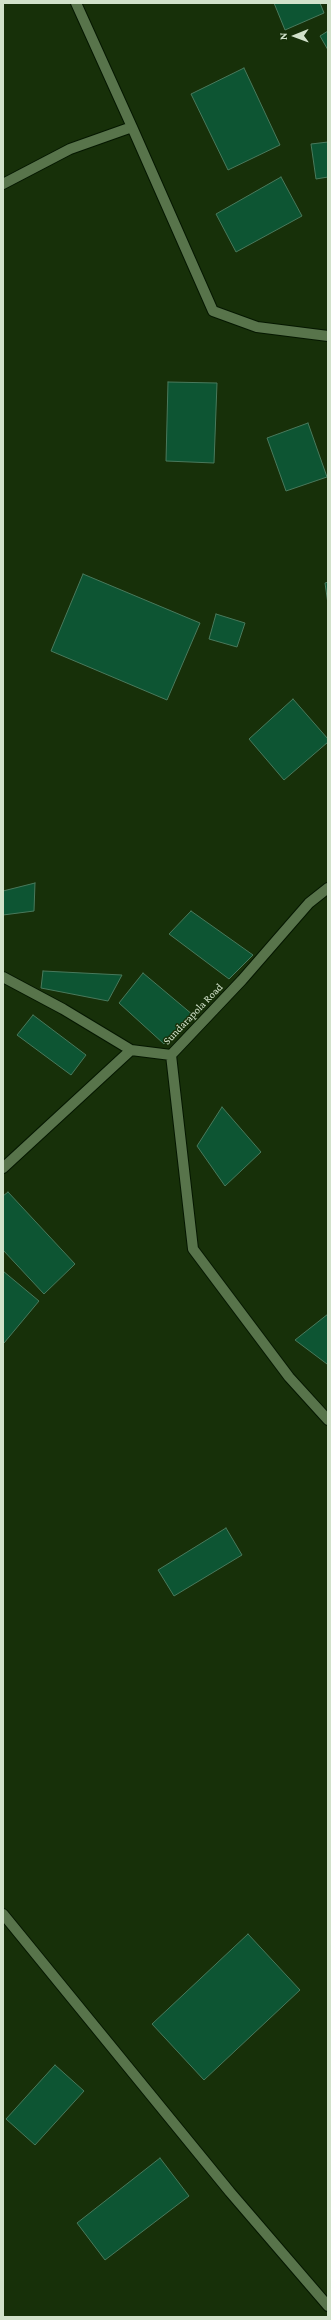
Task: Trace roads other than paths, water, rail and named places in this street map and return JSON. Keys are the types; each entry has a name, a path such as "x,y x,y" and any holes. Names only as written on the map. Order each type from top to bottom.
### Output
{"street":[{"path":"76,3 213,311 257,327 328,336"},
{"path":"3,184 70,149 132,127"},
{"name":"Sundarapola Road","path":"3,977 63,1008 131,1050 171,1055 242,980 309,903 328,888"},
{"path":"3,1168 131,1050"},
{"path":"171,1055 193,1249 289,1377 328,1420"},
{"path":"3,1914 230,2192 328,2306"}]}
